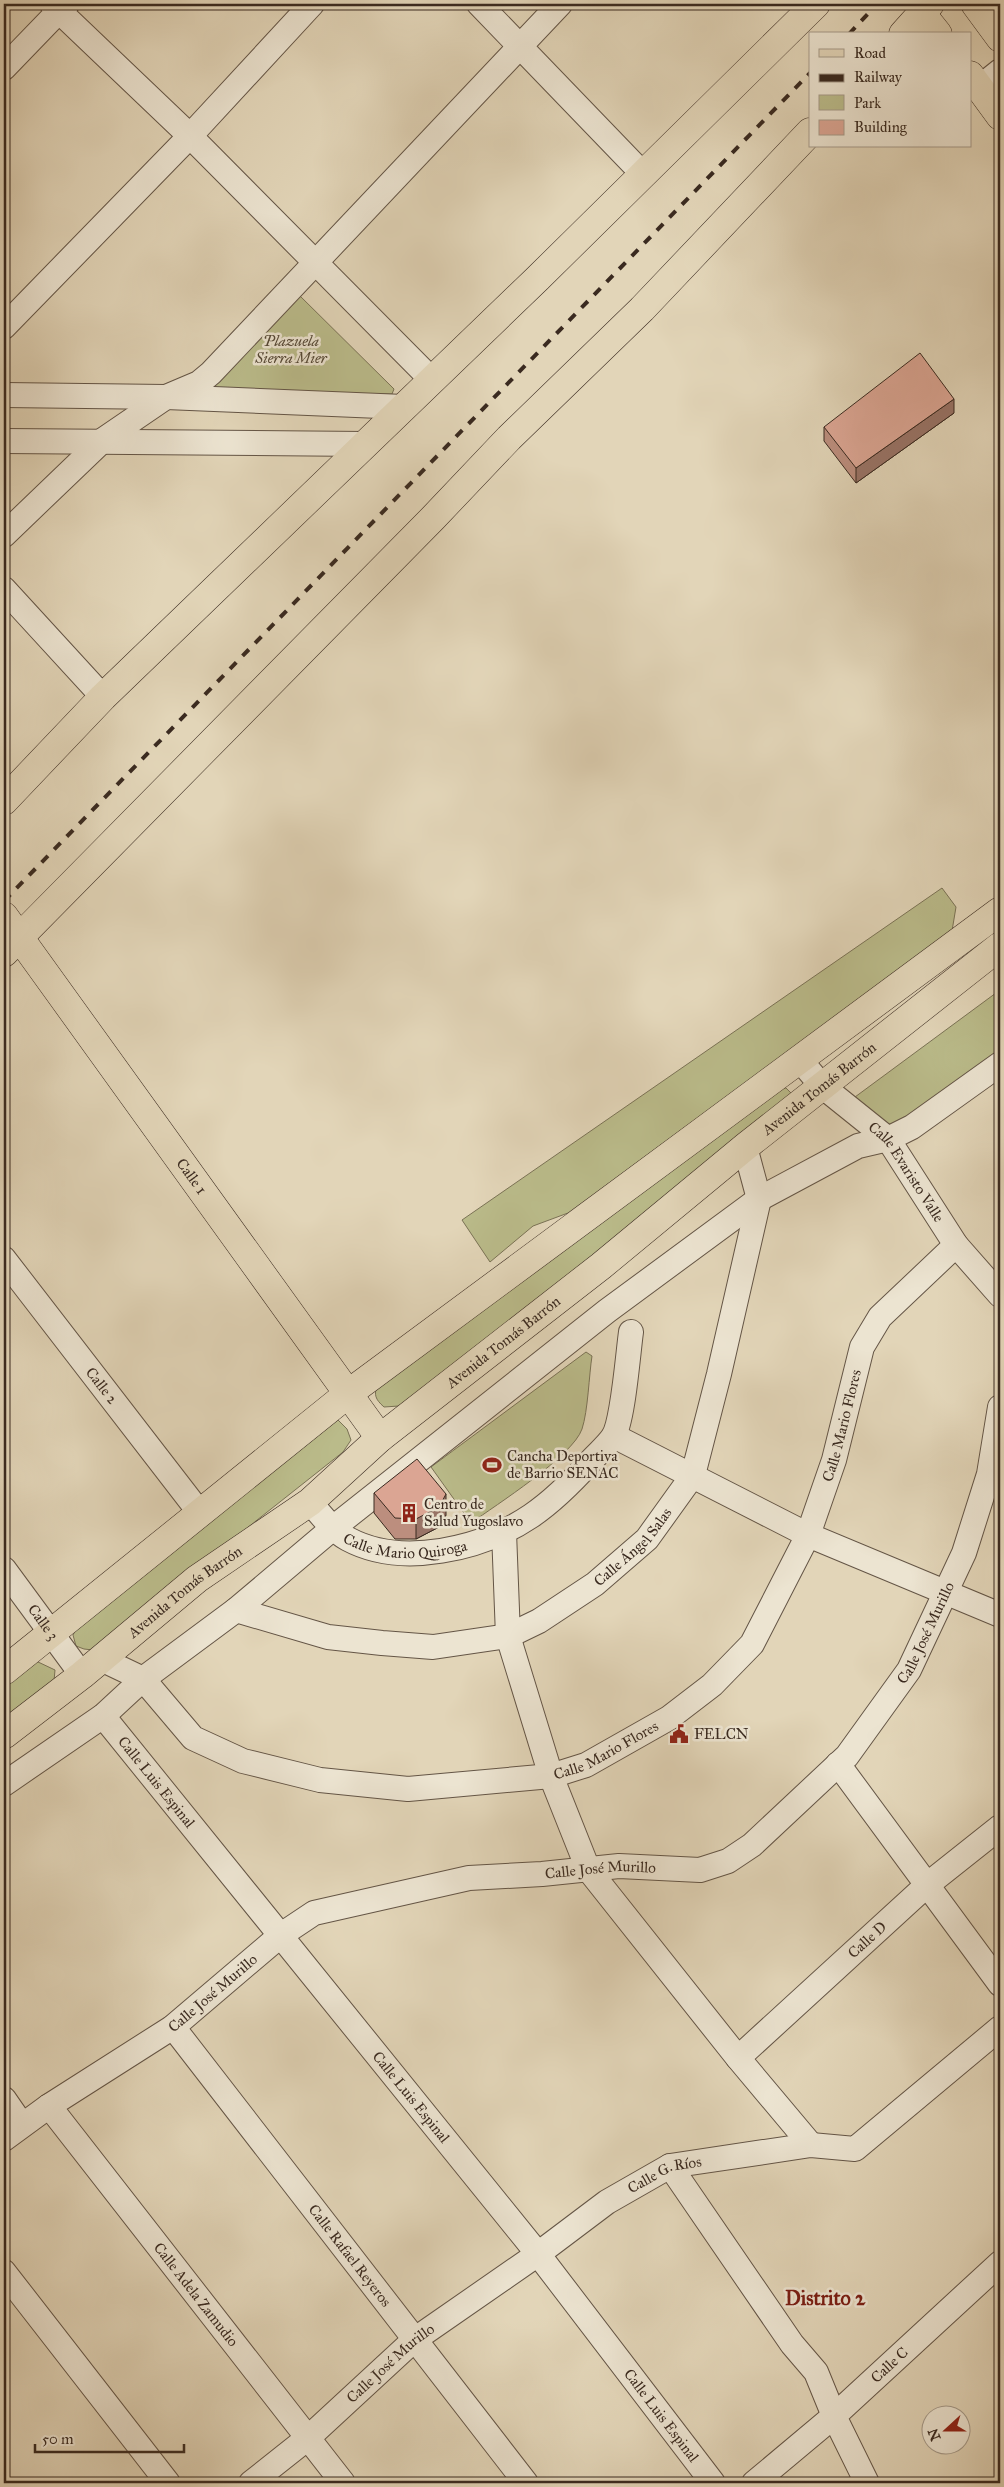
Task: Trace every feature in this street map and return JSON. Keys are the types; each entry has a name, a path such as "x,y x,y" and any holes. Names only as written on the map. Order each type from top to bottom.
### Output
{"main road":[{"path":"4,801 103,696 537,279 642,173 816,4"},
{"path":"976,4 1000,38"},
{"path":"906,32 928,14"},
{"path":"983,78 1000,116"},
{"path":"9,934 426,525 509,438 642,308 809,133"},
{"path":"4,1671 349,1393 1000,911"},
{"name":"Calle 1","path":"9,934 349,1393 380,1438"},
{"name":"Avenida Tomás Barrón","path":"4,1735 91,1667 197,1579 310,1502 380,1438 601,1266 745,1147 1000,946"}],"street":[{"path":"4,327 190,136 312,4"},
{"path":"479,4 642,173"},
{"path":"4,535 103,440 166,397 199,383 211,373 560,4"},
{"path":"4,68 59,6 316,261 431,379"},
{"path":"4,395 166,397 404,407"},
{"path":"4,441 103,440 366,444"},
{"path":"4,589 103,696"},
{"name":"Calle Evaristo Valle","path":"800,1060 822,1086 888,1139 956,1245 1000,1295"},
{"path":"4,1784 103,1716 143,1679 236,1610 332,1528 607,1310 759,1199 858,1146 888,1139 912,1127 1000,1064"},
{"name":"Calle Ángel Salas","path":"236,1610 328,1637 382,1643 433,1647 508,1636 539,1621 594,1584 647,1539 693,1475 759,1199 745,1147"},
{"name":"Calle Mario Flores","path":"91,1667 143,1679 194,1738 243,1761 320,1780 408,1789 551,1776 586,1765 669,1718 712,1685 752,1644 808,1535 834,1460 862,1347 880,1317 956,1245"},
{"name":"Calle 2","path":"4,1259 200,1513"},
{"path":"631,1332 623,1393 614,1436 808,1535 1000,1614"},
{"name":"Calle José Murillo","path":"13,2132 49,2106 173,2028 281,1935 314,1913 469,1878 542,1874 619,1866 700,1870 728,1861 752,1845 847,1756 909,1670 964,1553 989,1474 1000,1406"},
{"name":"Calle Mario Quiroga","path":"310,1502 332,1528 348,1539 387,1553 444,1552 504,1532 532,1516 568,1486 614,1436"},
{"path":"504,1532 508,1636 551,1776 588,1869 738,2058 811,2146"},
{"name":"Calle 3","path":"4,1569 52,1634 91,1667"},
{"name":"Calle Luis Espinal","path":"103,1716 538,2254 713,2483"},
{"path":"838,1764 1000,1984"},
{"name":"Calle D","path":"738,2058 927,1885 1000,1827"},
{"name":"Calle Rafael Reyeros","path":"173,2028 526,2483"},
{"name":"Calle G. Ríos","path":"538,2254 607,2202 670,2166 811,2146 855,2149 1000,2028"},
{"path":"4,2099 13,2132"},
{"name":"Calle Adela Zamudio","path":"49,2106 343,2483"},
{"path":"670,2166 792,2344 816,2372 834,2416 868,2483"},
{"name":"Calle José Murillo","path":"251,2483 309,2437 414,2340 538,2254"},
{"name":"Calle C","path":"754,2483 834,2416 1000,2263"},
{"path":"4,2272 168,2483"}],"green space":[{"name":"Plazuela Sierra Mier","path":"296,292 394,389 392,394 202,395"},
{"path":"942,888 956,907 952,931 568,1213 533,1226 490,1262 462,1220"},
{"path":"1000,990 1000,1066 900,1140 855,1097"},
{"path":"786,1088 792,1094 795,1102 399,1406 384,1407 379,1402 376,1397 377,1385 775,1089"},
{"path":"586,1352 592,1356 587,1403 582,1429 576,1440 550,1466 471,1523 431,1467"},
{"path":"338,1420 347,1429 351,1440 343,1452 93,1650 76,1646 73,1635 78,1626"},
{"path":"36,1661 55,1670 54,1681 4,1722 4,1685"}],"building":[{"path":"920,353 954,399 856,468 824,427"},
{"path":"417,1459 446,1494 439,1507 416,1519 395,1518 374,1493"}],"railway":[{"path":"851,32 877,4"},
{"path":"4,901 809,74"}],"place":[{"name":"Cancha Deportiva de Barrio SENAC","path":"492,1465"},
{"name":"Centro de Salud Yugoslavo","path":"409,1513"},
{"name":"FELCN","path":"679,1734"}],"district":[{"name":"Distrito 2","path":"825,2298"}]}
